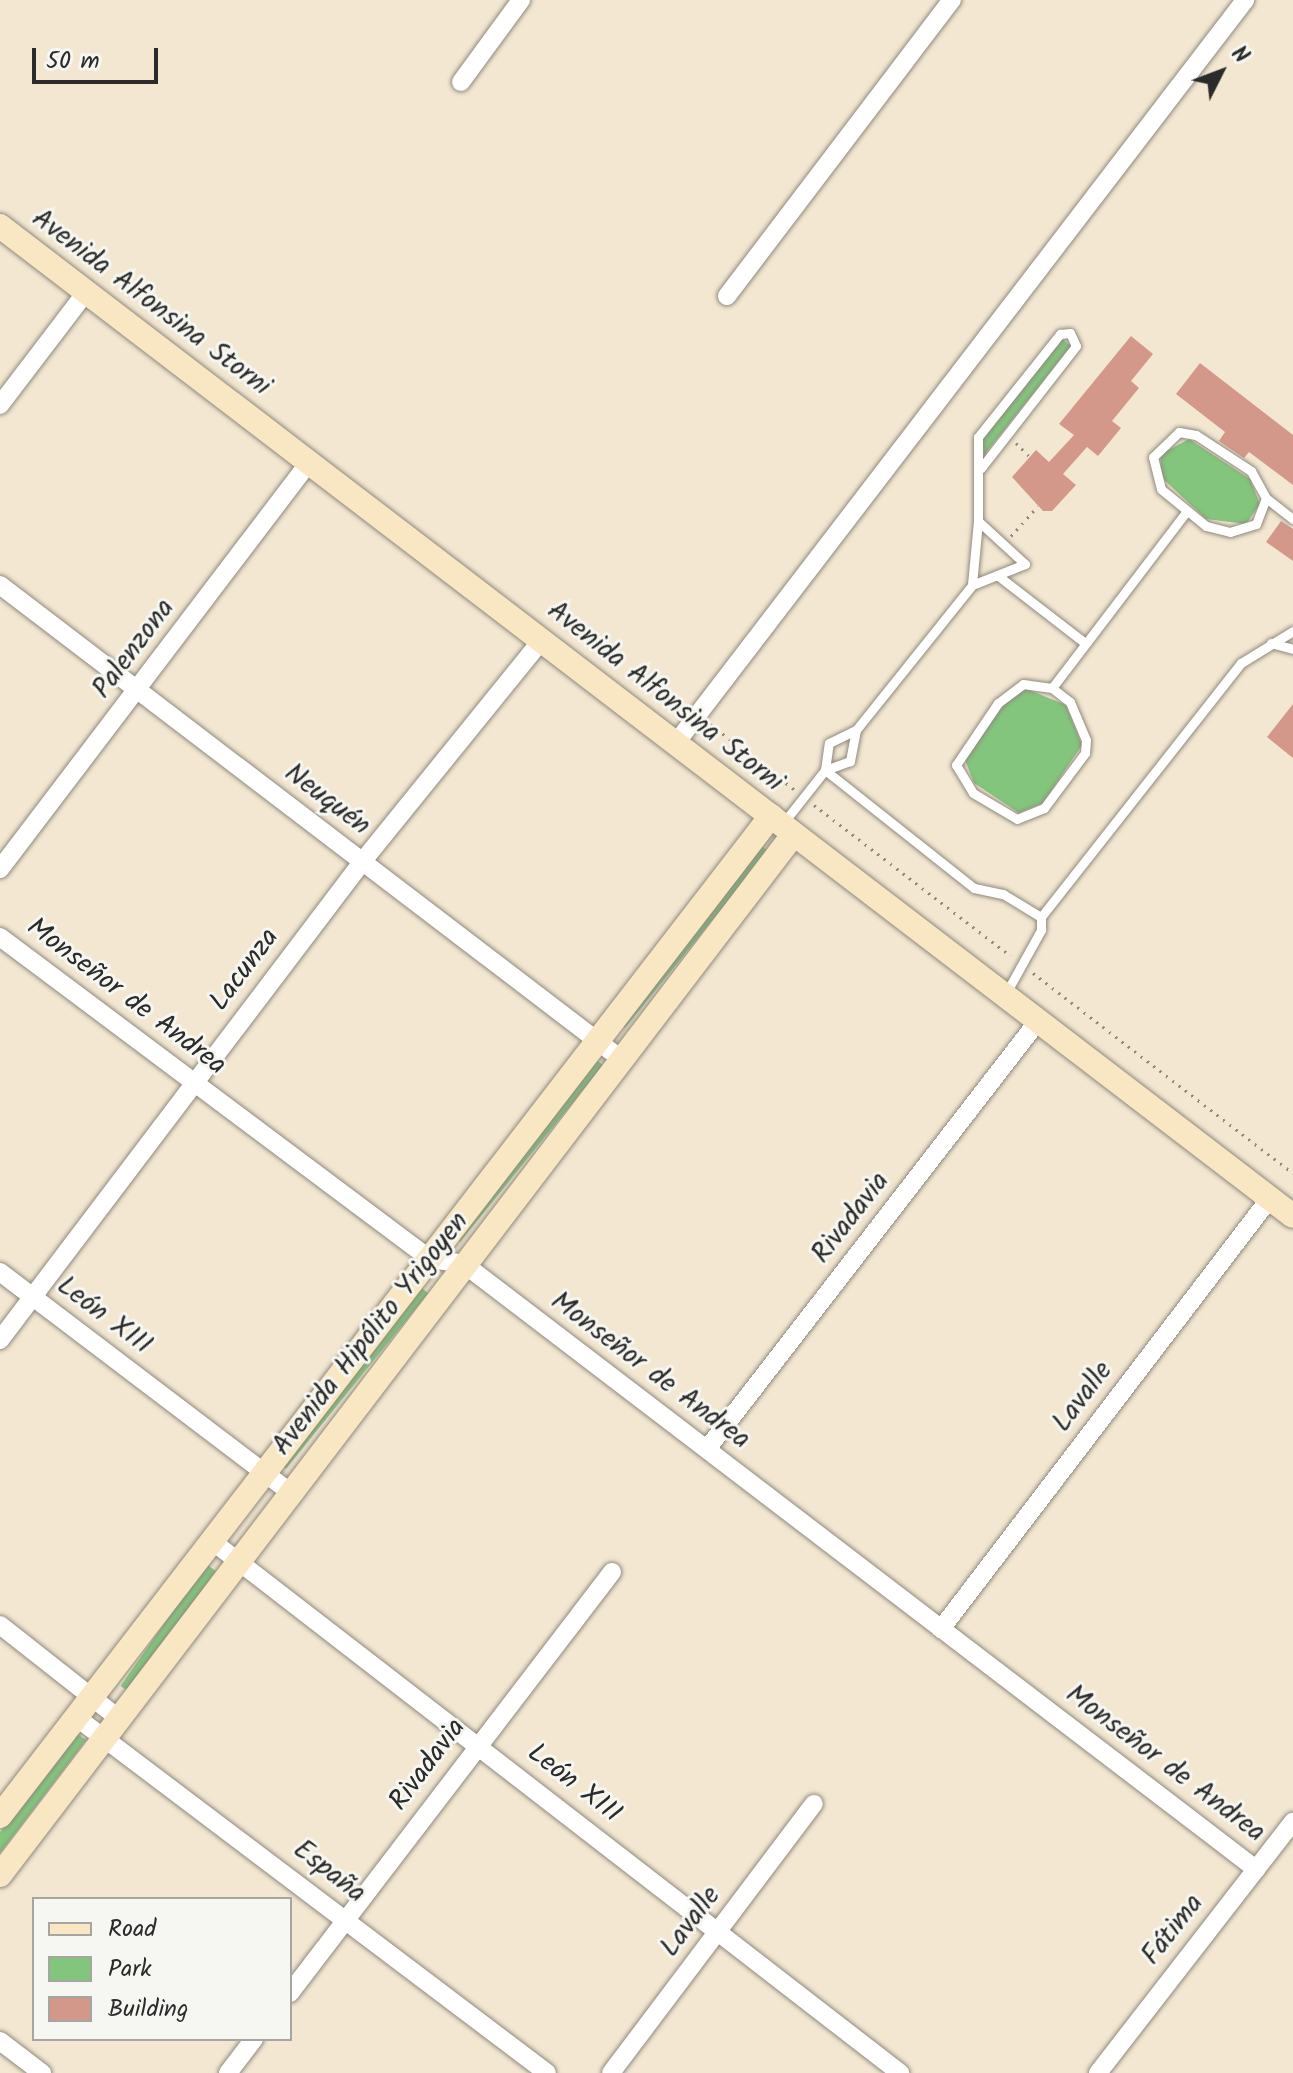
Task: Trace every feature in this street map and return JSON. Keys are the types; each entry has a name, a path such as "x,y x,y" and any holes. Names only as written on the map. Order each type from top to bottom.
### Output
{"main road":[{"name":"Avenida Alfonsina Storni","path":"0,226 1293,1216"},
{"name":"Avenida Hipólito Yrigoyen","path":"0,1816 598,1041 782,825"},
{"name":"Avenida Hipólito Yrigoyen","path":"0,1875 235,1559 621,1059 782,825"}],"street":[{"path":"461,82 521,0"},
{"path":"727,296 952,0"},
{"path":"676,743 1245,0"},
{"path":"0,405 86,292"},
{"name":"Palenzona","path":"0,869 310,461"},
{"name":"Neuquén","path":"0,585 621,1059"},
{"name":"Lacunza","path":"0,1340 362,862 542,640"},
{"name":"Monseñor de Andrea","path":"0,937 430,1259 464,1264 1256,1869"},
{"name":"Rivadavia","path":"707,1449 1038,1021"},
{"name":"Lavalle","path":"941,1629 1270,1198"},
{"name":"León XIII","path":"0,1272 288,1491"},
{"name":"León XIII","path":"212,1541 900,2073"},
{"name":"Rivadavia","path":"292,1990 612,1572"},
{"name":"España","path":"0,1625 92,1696 111,1726 346,1920 547,2073"},
{"name":"España","path":"76,1717 111,1726"},
{"name":"Lavalle","path":"611,2073 814,1804"},
{"name":"Fátima","path":"1098,2073 1256,1869 1289,1835"},
{"path":"0,2041 42,2073"},
{"path":"228,2073 252,2041"}],"lane":[{"path":"972,585 981,468 978,437 1060,334 1070,333 1076,346 981,468"},
{"path":"1266,498 1265,512 1246,531 1206,526 1186,512 1154,476 1153,457 1179,432 1226,451 1251,471 1266,498 1293,519"},
{"path":"1052,688 1186,512"},
{"path":"782,825 825,770 829,743 856,730 972,585 1025,564 978,521"},
{"path":"997,575 1085,643"},
{"path":"1005,995 1022,964 1041,917 1241,663 1293,631"},
{"path":"1271,643 1293,649"},
{"path":"1023,684 1052,688 1077,712 1085,753 1044,808 1032,817 1002,814 962,779 961,752 1009,692 1023,684"},
{"path":"825,770 850,761 856,730"},
{"path":"825,770 974,888 1003,894 1041,917"}],"path":[{"path":"1007,435 1030,457"},
{"path":"1003,544 1038,506"},
{"path":"698,715 1293,1173"}],"green space":[{"path":"1061,338 1071,346 984,455 982,439"},
{"path":"1189,439 1250,479 1260,504 1246,524 1206,519 1160,476 1161,454"},
{"path":"1024,688 1066,705 1082,745 1043,803 1019,813 974,783 965,760 1003,704"},
{"path":"758,843 768,851 625,1028 615,1019"},
{"path":"593,1057 603,1065 460,1242 450,1233"},
{"path":"418,1285 428,1293 286,1469 276,1461"},
{"path":"206,1564 216,1571 130,1693 121,1686"},
{"path":"76,1733 86,1740 0,1853 0,1832"}],"building":[{"path":"1131,336 1153,354 1131,381 1139,388 1112,421 1121,428 1098,456 1087,447 1063,474 1076,485 1052,511 1043,511 1012,477 1036,450 1049,462 1074,435 1059,424"},
{"path":"1200,363 1293,435 1293,485 1249,452 1244,458 1219,441 1225,432 1176,394"},
{"path":"1281,521 1293,529 1293,561 1266,542"},
{"path":"1293,704 1293,758 1267,737"}]}
